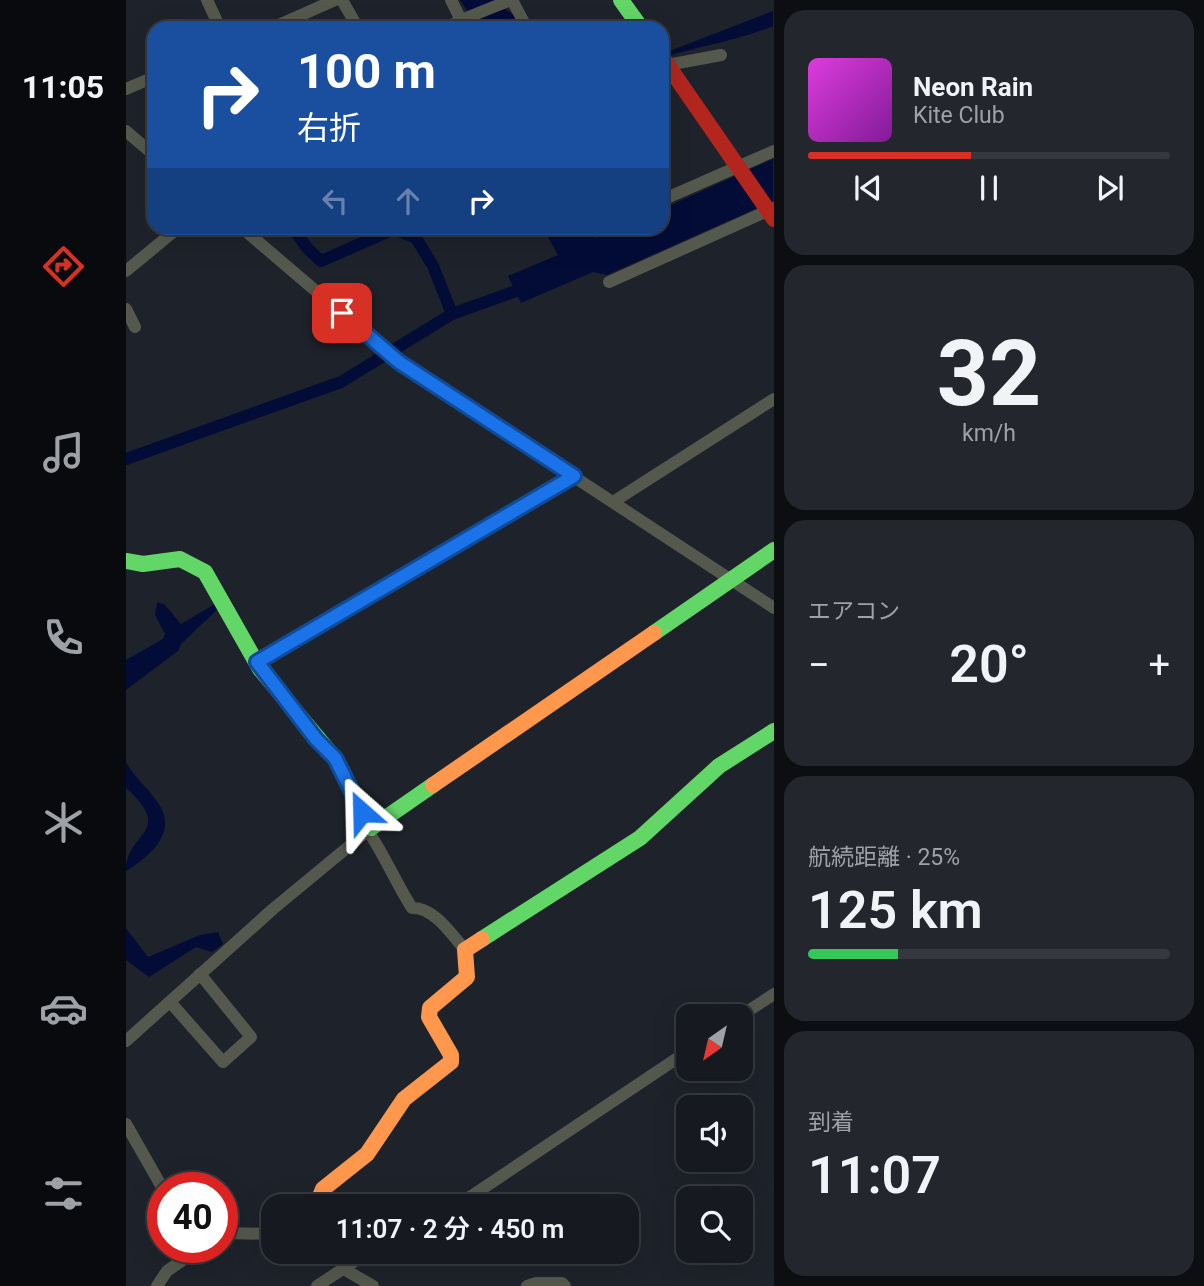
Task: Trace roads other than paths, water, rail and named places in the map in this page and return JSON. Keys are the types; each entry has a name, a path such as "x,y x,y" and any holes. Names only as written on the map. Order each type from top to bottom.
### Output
{"street":[{"path":"207,0 217,21"},
{"path":"288,21 335,0"},
{"path":"342,0 354,21"},
{"path":"450,0 466,18"},
{"path":"621,0 636,21"},
{"path":"460,21 507,1 522,21"},
{"path":"669,62 721,55"},
{"path":"609,282 769,210 669,71"},
{"path":"126,89 147,79"},
{"path":"126,131 147,149"},
{"path":"669,198 741,172 774,151"},
{"path":"126,271 170,235"},
{"path":"250,235 399,362 774,608"},
{"path":"126,309 135,327"},
{"path":"613,502 774,400"},
{"path":"257,662 574,476"},
{"path":"126,1041 370,829 774,550"},
{"path":"126,561 139,566 175,558 189,561 207,573 219,589 234,627 257,662 316,739 335,758 412,908 421,908 443,924 465,950 467,977 430,1008 429,1017 451,1055 451,1062 404,1099 367,1154 335,1177 321,1194"},
{"path":"465,950 640,838 719,766 774,731"},
{"path":"171,1003 223,1062 251,1037 200,974"},
{"path":"753,1008 774,994"},
{"path":"474,1194 676,1059"},
{"path":"126,1124 153,1172"},
{"path":"238,1233 261,1234"},
{"path":"157,1286 167,1272 179,1263"},
{"path":"317,1286 348,1264"},
{"path":"341,1268 373,1286"},
{"path":"527,1286 536,1283 562,1283 565,1286"}],"waterway":[{"path":"298,235 321,261 380,235"},
{"path":"409,235 416,238 433,266 452,314"},
{"path":"126,459 341,382 452,314 530,286"}]}
